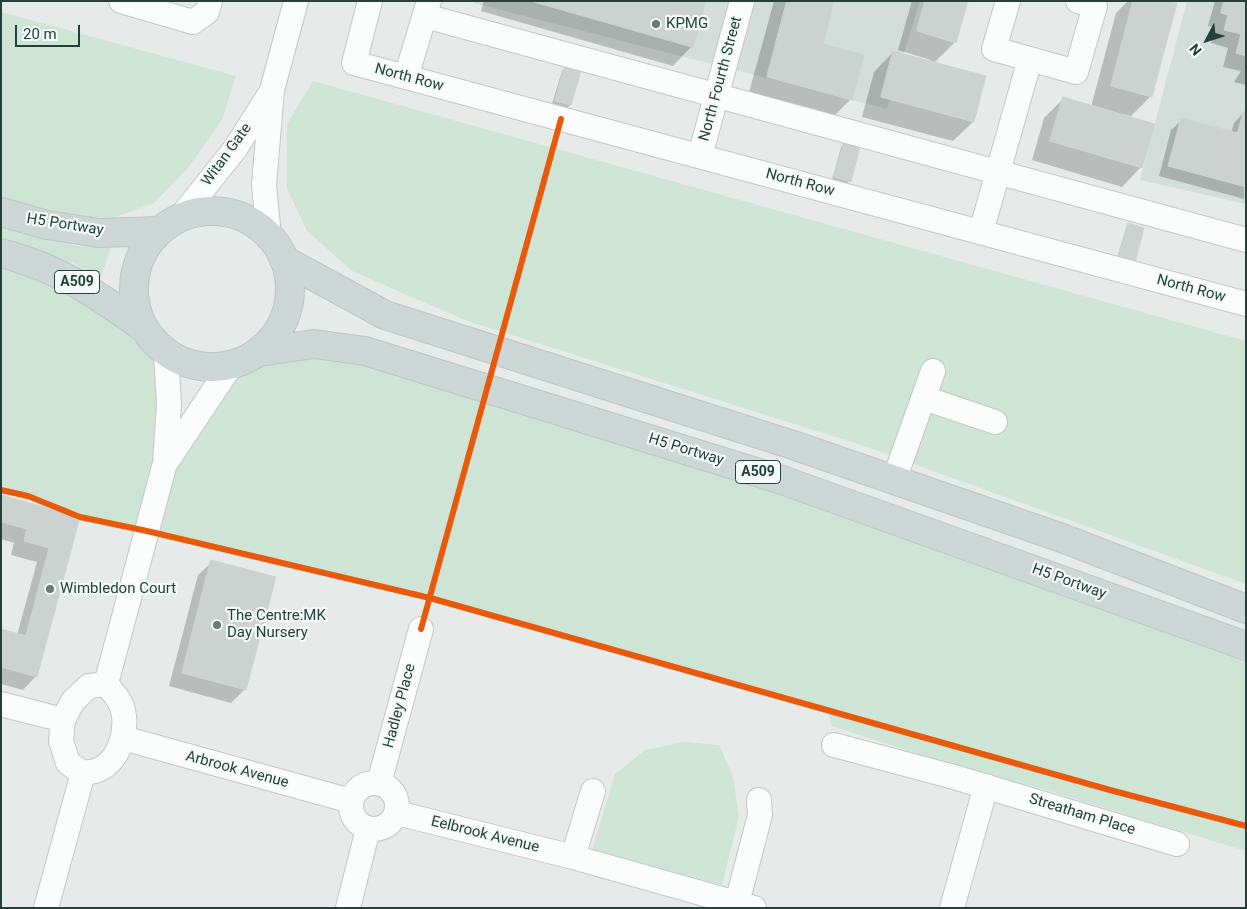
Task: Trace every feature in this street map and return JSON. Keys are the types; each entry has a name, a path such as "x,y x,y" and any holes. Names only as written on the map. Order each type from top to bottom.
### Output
{"main road":[{"name":"H5 Portway","path":"1,212 47,225 99,233 170,224"},
{"path":"203,212 227,213 250,221 269,236 284,260 290,285 287,311 276,334 258,352 231,365 208,368 186,363 166,353 153,341 144,328 135,303 135,276 143,251 170,224 203,212"},
{"name":"A509","path":"1,253 33,261 85,286 144,328"},
{"name":"A509","path":"284,260 385,315 793,445 1062,538 1246,609"},
{"name":"H5 Portway","path":"258,352 314,344 374,354 782,480 1246,646"}],"street":[{"path":"121,1 148,5 194,22 207,12 210,1"},
{"name":"Witan Gate","path":"269,236 264,185 272,90 296,1"},
{"name":"North Row","path":"370,1 354,63 1246,304"},
{"name":"North Fourth Street","path":"700,156 742,1"},
{"path":"1008,1 994,49 1076,72 1095,6 1078,1"},
{"path":"406,77 427,9 716,96 1246,240"},
{"path":"982,232 1030,59"},
{"name":"Witan Gate","path":"170,224 235,149 272,90"},
{"path":"106,684 165,463 169,404 166,353"},
{"path":"165,463 231,365"},
{"path":"894,480 933,371"},
{"path":"924,398 996,422"},
{"name":"Hadley Place","path":"379,783 421,629"},
{"path":"106,684 119,700 124,720 123,738 115,756 99,770 83,773 68,763 61,741 63,720 73,700 89,686 106,684"},
{"path":"1,704 63,720"},
{"name":"Arbrook Avenue","path":"123,738 351,801"},
{"name":"Streatham Place","path":"834,745 986,786 1177,844"},
{"path":"46,908 83,773"},
{"path":"372,783 379,783 392,791 398,805 397,813 394,819 383,828 368,829 352,816 351,801 359,788 372,783"},
{"path":"952,908 986,786"},
{"path":"573,857 594,791"},
{"name":"Eelbrook Avenue","path":"397,813 573,857 746,905 760,815 759,800"},
{"path":"348,908 368,829"}],"shaded area":[{"path":"474,1 920,1 887,109 474,3"},
{"path":"1187,1 1246,1 1246,204 1140,180"}],"green space":[{"path":"1,12 236,76 222,120 188,168 154,203 113,218 55,216 1,202"},
{"path":"313,81 1246,341 1246,584 864,446 467,321 352,271 307,231 287,189 287,124"},
{"path":"1,225 76,246 111,247 101,278 73,263 1,242"},
{"path":"1,253 144,328 153,341 166,353 165,462 231,365 259,352 314,345 762,474 1244,658 1246,660 1246,851 1029,785 1008,787 955,766 832,726 827,710 430,598 80,517 28,496 1,490"},
{"path":"684,742 719,745 733,776 739,817 722,885 592,850 615,774 645,750"}],"building":[{"name":"KPMG","path":"531,1 706,1 693,47"},
{"path":"787,1 834,1 823,44 864,55 852,100 767,77"},
{"path":"925,1 968,1 956,43 917,31"},
{"path":"1133,1 1177,3 1152,97 1111,86"},
{"path":"1224,1 1246,1 1246,56 1236,53 1241,34 1224,30 1228,15 1221,13"},
{"path":"893,51 986,76 974,122 881,97"},
{"path":"565,66 581,71 571,105 555,101"},
{"path":"1063,97 1155,124 1142,168 1050,141"},
{"path":"1244,111 1246,111 1246,187 1168,166 1181,118 1237,133"},
{"path":"844,143 860,147 851,182 834,177"},
{"path":"1128,223 1144,228 1135,263 1118,258"},
{"name":"Wimbledon Court","path":"1,495 80,517 37,677 1,667 1,629 26,636 49,548 24,541 27,529 1,522"},
{"path":"211,560 276,577 246,690 182,673"}],"cycle path":[{"path":"421,629 561,119"},
{"path":"1,490 28,496 80,517 430,598 1110,790 1246,826"}],"place":[{"name":"KPMG","path":"656,24"},
{"name":"Wimbledon Court","path":"50,589"},
{"name":"The Centre:MK Day Nursery","path":"217,625"}]}
